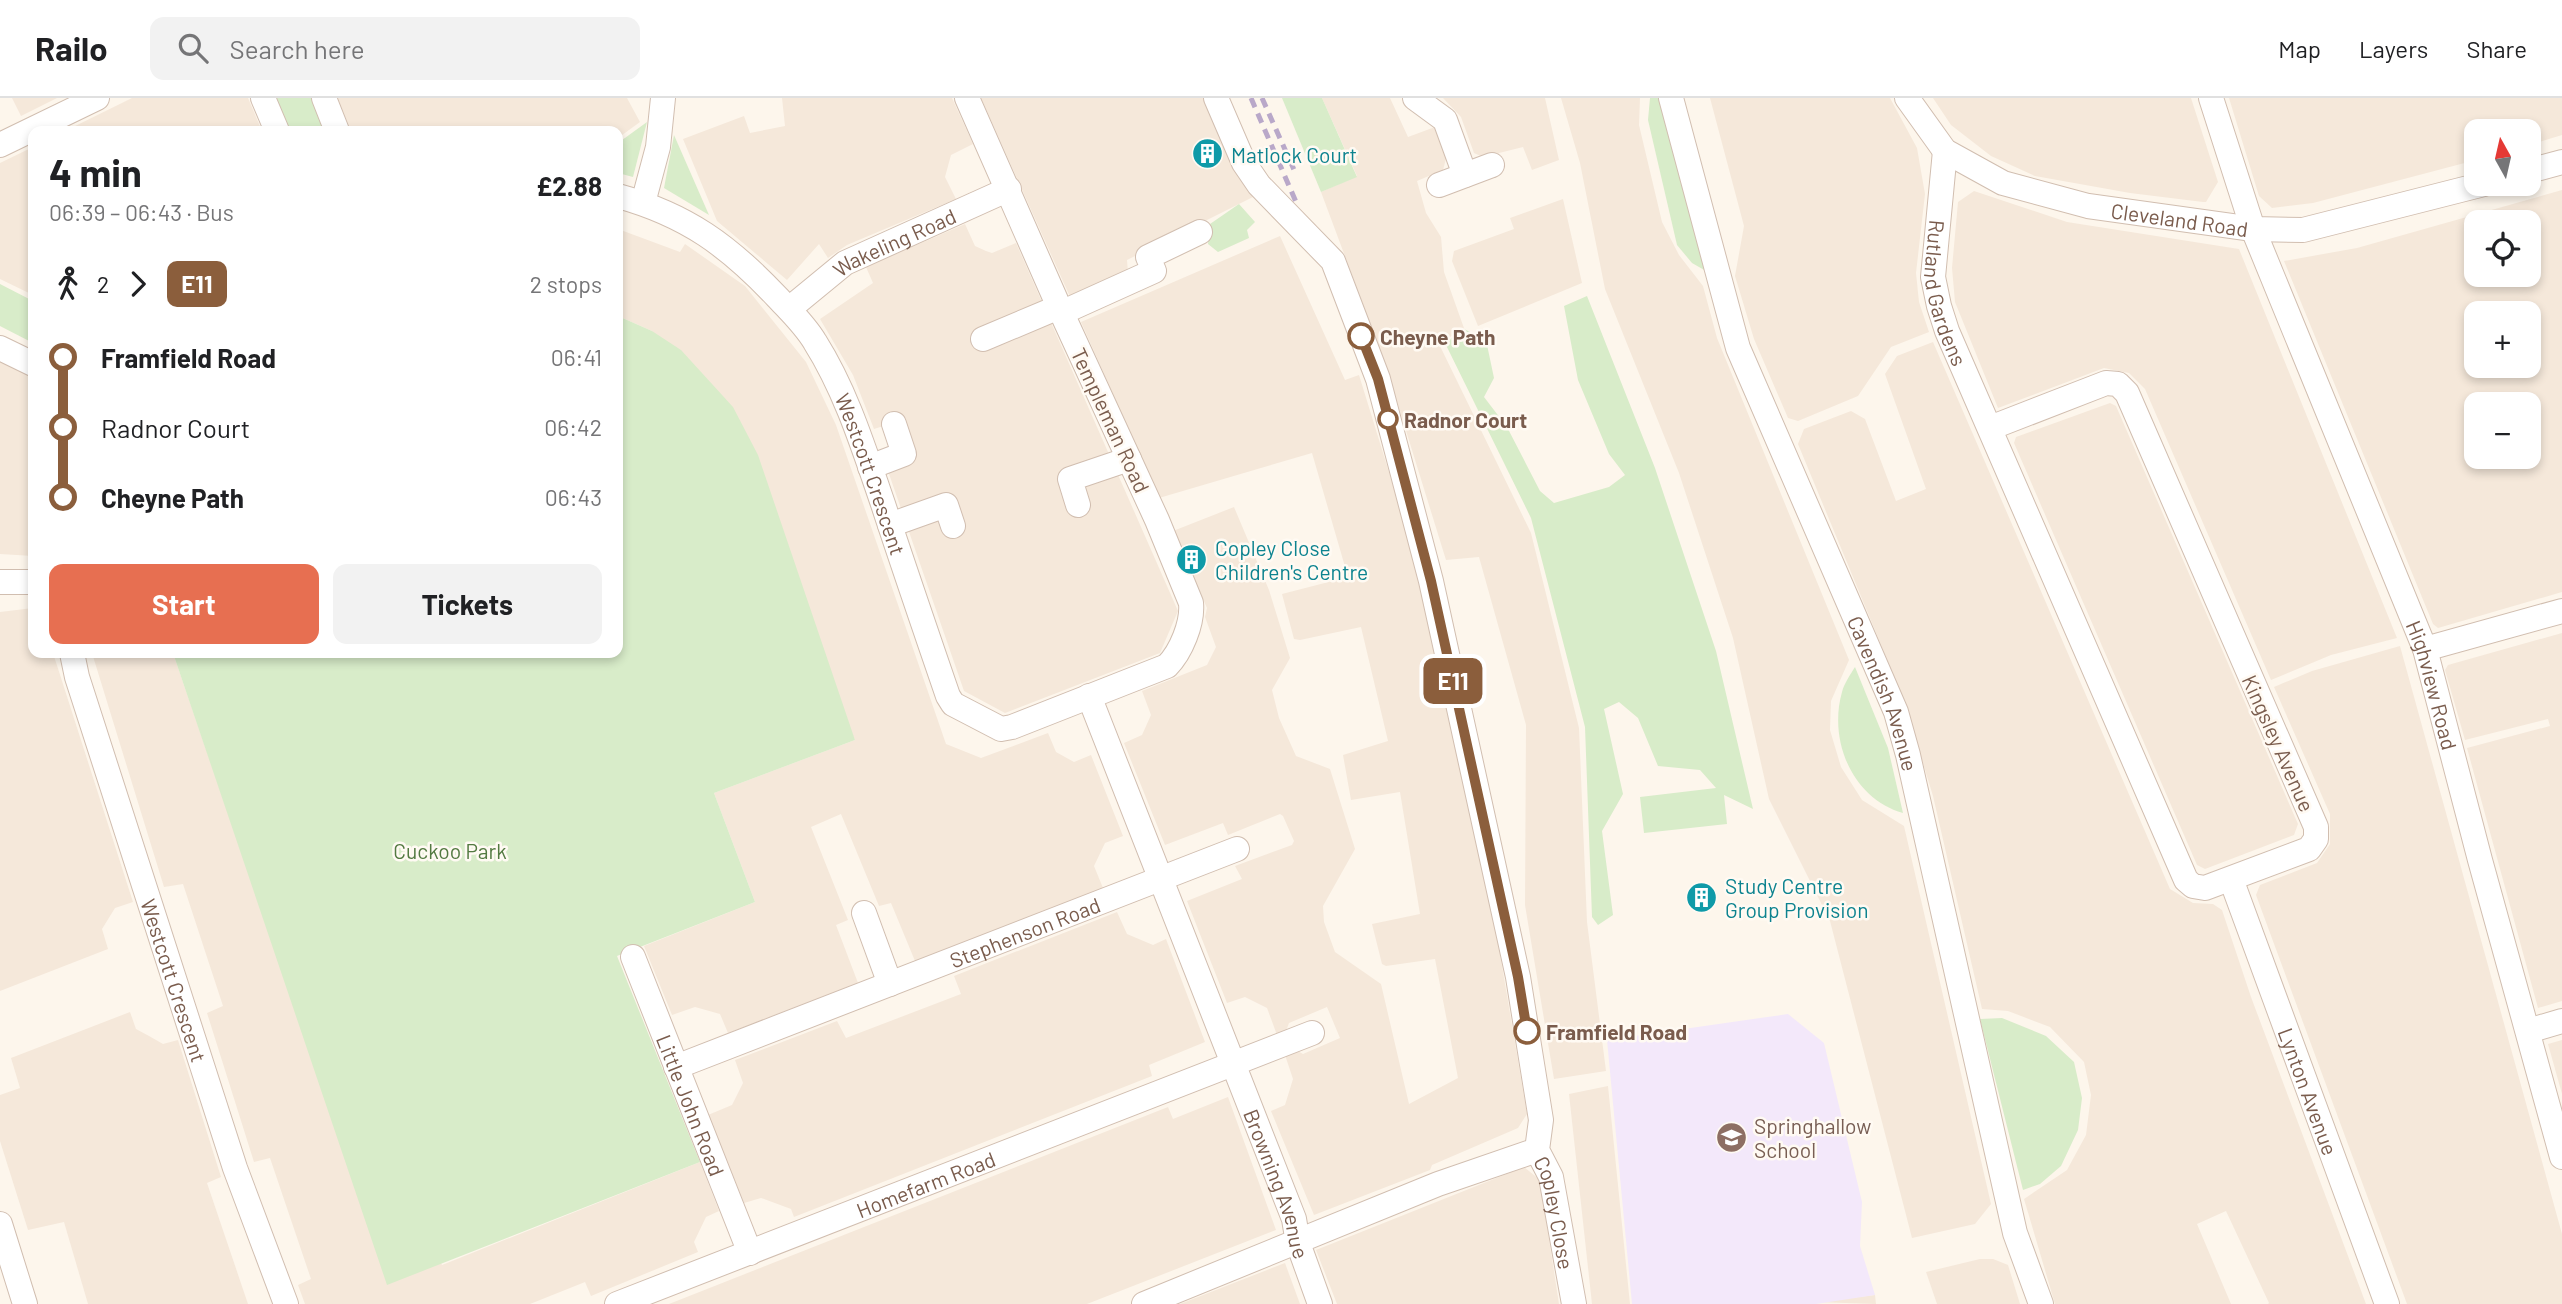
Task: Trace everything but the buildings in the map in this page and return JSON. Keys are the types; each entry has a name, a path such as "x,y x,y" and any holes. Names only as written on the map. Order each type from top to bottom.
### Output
{"street":[{"path":"39,126 97,98"},
{"path":"263,98 275,126"},
{"path":"324,98 335,126"},
{"path":"643,203 658,147 663,98"},
{"name":"Templeman Road","path":"967,98 1191,603 1192,615 1175,658 1167,666 1089,696"},
{"name":"Copley Close","path":"1216,98 1244,163 1259,185 1333,261 1378,379 1431,581 1518,977 1541,1121 1537,1150 1551,1177 1574,1304"},
{"path":"1415,98 1445,120 1465,175"},
{"name":"Cavendish Avenue","path":"1671,98 1738,348 1896,712 1908,755 2015,1233 2041,1304"},
{"name":"Cleveland Road","path":"1907,98 1945,151 2003,183 2088,206 2253,229 2303,230 2464,189"},
{"name":"Highview Road","path":"2211,98 2253,229 2425,649 2562,1157"},
{"path":"0,145 28,131"},
{"name":"Rutland Gardens","path":"1945,151 1933,276 1947,331 1990,428"},
{"path":"2541,168 2562,162"},
{"path":"1439,185 1492,165"},
{"name":"Wakeling Road","path":"789,309 845,263 1009,190"},
{"name":"Westcott Crescent","path":"623,197 680,219 723,245 749,267 815,340 834,377 870,467 953,704 1001,729 1089,696"},
{"path":"983,339 1154,271 1147,257 1200,232"},
{"path":"0,348 28,362"},
{"name":"Kingsley Avenue","path":"2106,383 2118,384 2127,393 2316,827 2316,839 2309,849 2205,888 2193,886 2186,880 1990,428 2106,383"},
{"path":"870,467 904,454 894,424"},
{"path":"1078,505 1070,479 1129,460"},
{"path":"890,525 946,505 953,526"},
{"path":"0,582 28,582"},
{"path":"2425,649 2562,611"},
{"name":"Westcott Crescent","path":"73,658 231,1155 286,1304"},
{"name":"Browning Avenue","path":"1089,696 1294,1219 1298,1243 1320,1304"},
{"path":"1161,878 1237,849"},
{"name":"Stephenson Road","path":"676,1067 1161,878"},
{"name":"Lynton Avenue","path":"2231,879 2387,1304"},
{"path":"864,913 890,984"},
{"name":"Little John Road","path":"633,957 750,1252"},
{"path":"2528,1031 2562,1021"},
{"path":"1234,1064 1312,1033"},
{"name":"Homefarm Road","path":"617,1304 1234,1064"},
{"path":"1144,1304 1438,1184 1537,1150"},
{"path":"0,1224 4,1255 25,1304"}],"shaded area":[{"path":"12,98 57,98 21,116"},
{"path":"132,98 248,98 260,126 75,126"},
{"path":"334,98 627,98 640,122 623,134 623,126 345,126"},
{"path":"782,98 952,98 973,144 951,155 945,177 956,199 847,245 828,258 819,244 787,280 717,221 683,139 744,116 750,133 785,126"},
{"path":"981,98 1212,98 1255,196 1127,260 1128,273 1071,299"},
{"path":"1322,98 1390,98 1408,137 1435,127 1447,155 1443,170 1417,181 1426,213 1441,237 1444,272 1465,331 1447,338 1440,346 1531,533 1579,728 1587,922 1606,1071 1554,1079 1525,905 1526,725 1479,557 1446,560 1386,366 1321,192 1357,176"},
{"path":"1443,98 1545,98 1559,160 1532,170 1523,147 1483,157 1474,153 1461,117"},
{"path":"1561,98 1640,98 1639,125 1662,222 1679,255 1703,286 1717,338 1849,660 1831,701 1830,730 1841,767 1862,800 1904,826 1991,1204 1975,1224 1912,1238 1830,921 1769,799 1733,638 1679,473 1605,289 1580,163"},
{"path":"1710,98 1890,98 1917,148 1925,194 1916,273 1919,302 1929,332 1891,347 1858,396 1798,421 1788,418 1754,339 1735,276 1744,226"},
{"path":"1933,98 2191,98 2218,182 2206,202 2203,202 2130,193 2035,176 1991,156 1951,125"},
{"path":"2229,98 2562,98 2562,135 2541,141 2541,119 2464,119 2464,163 2313,203 2272,208 2259,196"},
{"path":"28,149 28,293 0,279 0,163"},
{"path":"2562,190 2562,592 2438,628 2433,624 2284,261 2357,248 2464,218 2464,287 2541,287 2541,210 2491,210"},
{"path":"1974,191 2067,222 2239,249 2397,638 2331,655 2271,680 2145,389 2129,373 2104,368 1998,408 1955,302 1952,268 1958,202"},
{"path":"1563,199 1582,283 1478,326 1452,261 1454,251 1514,229 1510,218"},
{"path":"965,224 975,246 986,251 992,253 1016,243 1178,611 1160,653 1005,713 964,691 888,471 896,422 874,429 853,375 820,319 873,283 866,267"},
{"path":"623,231 680,252 685,244 745,286 806,362 836,425 946,744 981,758 1048,733 1056,752 1074,762 1091,755 1123,836 1105,843 1094,866 1103,888 915,961 891,903 879,906 841,814 811,827 848,920 836,925 858,983 728,1033 720,1014 695,1007 672,1015 644,946 755,902 714,793 855,740 652,331 623,318"},
{"path":"1280,236 1345,380 1359,375 1404,521 1425,599 1499,948 1527,1114 1518,1128 1432,1165 1430,1170 1314,1215 1271,1111 1285,1105 1293,1079 1284,1052 1294,1049 1303,1054 1340,1038 1327,1007 1289,1023 1286,1031 1277,1035 1267,1008 1245,997 1227,1003 1187,901 1242,879 1235,866 1292,845 1294,841 1280,814 1228,835 1223,823 1165,845 1124,743 1142,735 1151,715 1142,691 1207,665 1216,647 1205,617 1207,608 1173,531 1234,507 1269,590 1290,658 1272,690 1279,718 1296,756 1330,769 1355,849 1323,906 1324,922 1335,952 1381,984 1409,1104 1458,1078 1435,959 1386,966 1382,964 1372,924 1420,914 1400,792 1351,800 1343,755 1388,741 1361,627 1294,639 1282,594 1348,577 1312,453 1159,498 1081,322"},
{"path":"1933,342 2170,889 2193,903 2213,904 2222,910 2251,997 2366,1304 2268,1304 2226,1211 2197,1224 2231,1304 2055,1304 2024,1199 2067,1170 2086,1135 2091,1095 2084,1062 2050,1027 2008,1011 1982,1009 1933,796 1903,698 1798,444 1804,429 1851,411 1865,419 1896,501 1926,489 1885,374 1897,356"},
{"path":"0,358 28,372 28,556 0,554"},
{"path":"2110,403 2116,406 2298,824 2294,835 2205,869 2197,865 2014,443 2016,437"},
{"path":"28,609 28,658 55,658 133,902 115,908 102,929 108,949 0,991 0,612"},
{"path":"2562,633 2562,1001 2538,1008 2467,748 2550,726 2548,719 2465,740 2445,670 2448,665"},
{"path":"2400,646 2562,1234 2562,1304 2407,1304 2256,895 2260,885 2317,863 2330,844 2330,814 2274,687 2312,671"},
{"path":"94,658 175,658 244,860 442,1265 700,1162 719,1211 706,1217 694,1242 698,1252 591,1296 585,1282 530,1304 305,1304 298,1285 311,1279 270,1158 254,1162 207,1013 223,1006 183,884 164,887"},
{"path":"1117,912 1127,934 1153,945 1166,939 1205,1042 1149,1065 1152,1076 794,1217 791,1209 761,1198 744,1203 708,1115 732,1105 743,1083 735,1060 837,1021 846,1038 961,994 954,976"},
{"path":"130,1012 136,1029 163,1044 178,1040 221,1177 207,1183 248,1304 88,1304 64,1222 28,1230 0,1141 0,1095 20,1088 11,1058"},
{"name":"Springhallow School","path":"1788,1014 1824,1043 1862,1202 1860,1246 1875,1295 1816,1304 1632,1304 1607,1040"},
{"path":"2562,1040 2562,1094 2548,1044"},
{"path":"1608,1086 1630,1304 1592,1304 1569,1094"},
{"path":"1228,1097 1276,1230 1087,1304 669,1304 1168,1107 1173,1119"},
{"path":"1524,1167 1540,1180 1559,1304 1337,1304 1316,1250"},
{"path":"1980,1259 1993,1259 2008,1265 2020,1304 1937,1304 1926,1272"},
{"path":"1285,1263 1300,1304 1180,1304"},
{"path":"1875,1295 1876,1304 1815,1302"}],"green space":[{"path":"273,98 312,98 323,126 284,126"},
{"path":"1282,98 1322,98 1357,177 1321,192"},
{"path":"1650,98 1661,98 1706,271 1692,263 1677,245 1648,120"},
{"path":"647,122 633,177 623,174 623,139"},
{"path":"674,135 709,215 664,188"},
{"path":"1239,204 1255,222 1247,230 1249,238 1218,252 1208,244 1210,224"},
{"path":"0,284 28,298 28,340 0,326"},
{"path":"1587,296 1655,468 1716,651 1753,809 1724,795 1727,824 1644,833 1640,797 1716,788 1700,770 1658,766 1638,718 1619,702 1604,709 1623,794 1602,831 1613,915 1598,925 1592,917 1585,727 1531,518 1445,343 1464,329 1486,340 1494,378 1484,397 1507,427 1540,491 1554,503 1609,487 1625,475 1609,454 1578,380 1564,306"},
{"name":"Cuckoo Park","path":"623,318 652,331 681,350 733,407 758,455 855,740 714,793 755,902 617,956 700,1162 387,1285 175,658 623,658"},
{"path":"1855,667 1888,748 1903,813 1885,806 1870,795 1849,766 1842,748 1839,711 1843,689"},
{"path":"2002,1018 2046,1036 2074,1062 2082,1098 2078,1130 2061,1166 2040,1184 2023,1190 1980,1019"}],"railway":[{"path":"1251,98 1296,202"},
{"path":"1262,98 1295,172"}],"bus line":[{"name":"E11","path":"1361,336 1378,379 1431,581 1518,977 1527,1031"}],"place":[{"name":"Matlock Court","path":"1208,154"},
{"name":"Cheyne Path","path":"1361,336"},
{"name":"Radnor Court","path":"1388,419"},
{"name":"Copley Close Children's Centre","path":"1192,559"},
{"name":"Study Centre Group Provision","path":"1702,897"},
{"name":"Framfield Road","path":"1527,1031"},
{"name":"Springhallow School","path":"1731,1137"}]}
